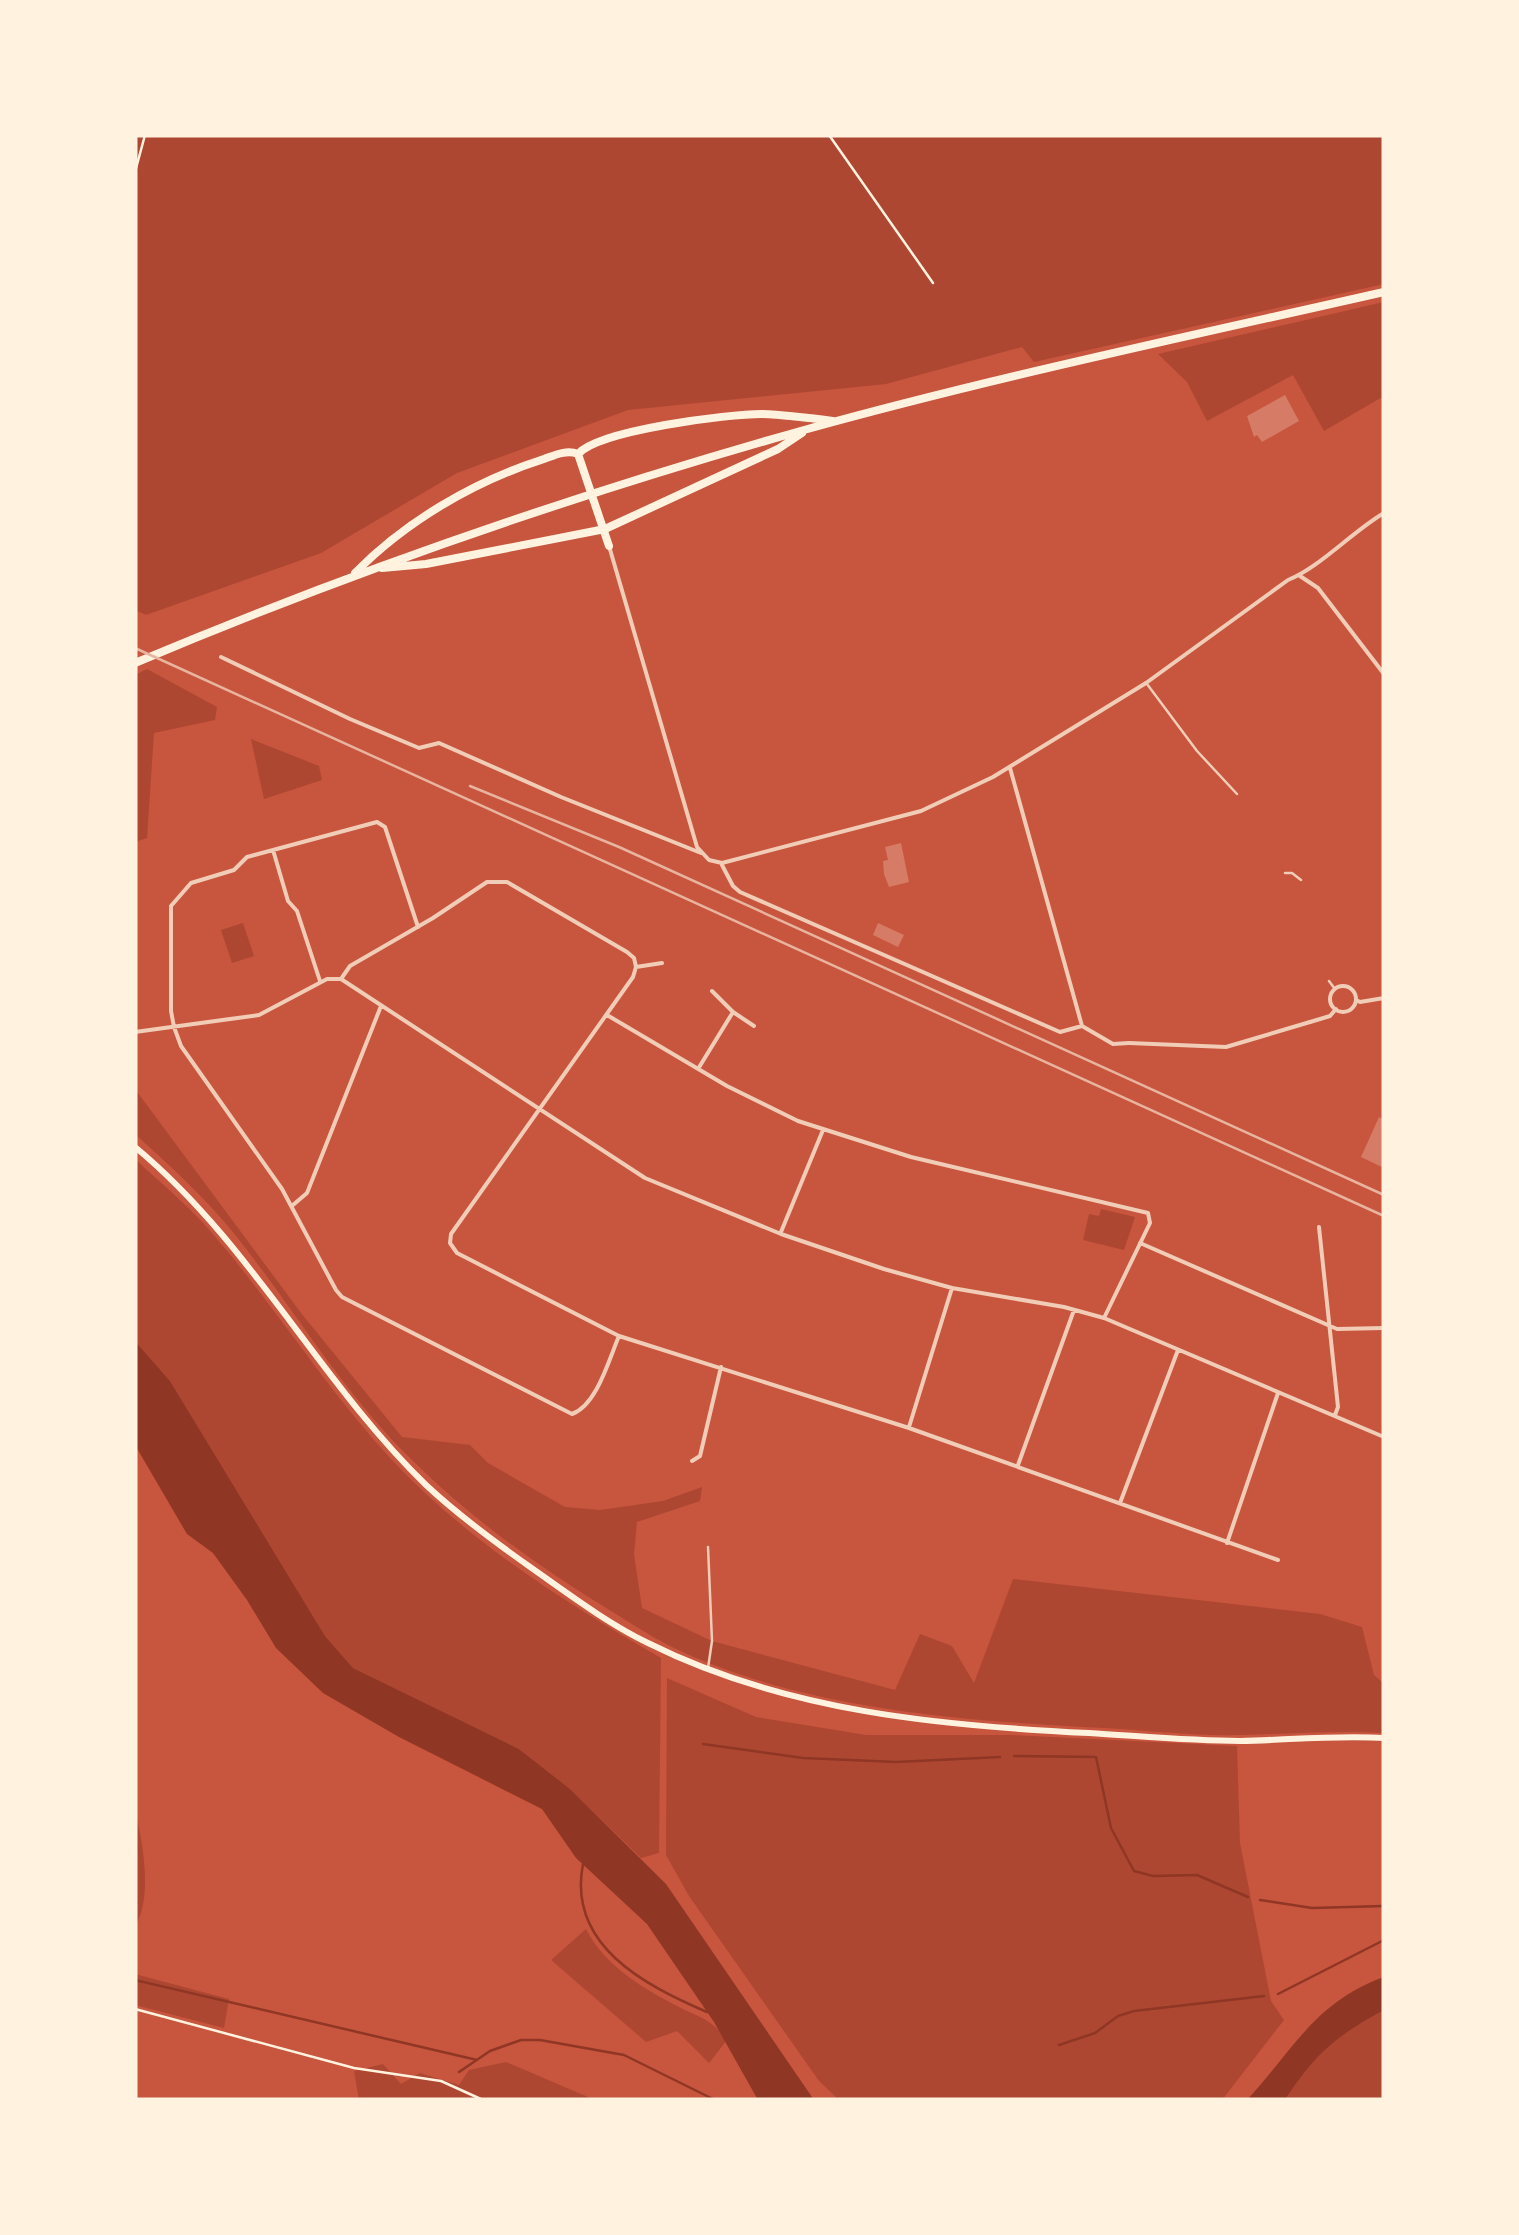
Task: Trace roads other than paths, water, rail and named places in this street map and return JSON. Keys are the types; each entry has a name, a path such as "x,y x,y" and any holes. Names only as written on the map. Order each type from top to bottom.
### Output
{"highway":[{"path":"135,663 368,570 598,492 838,421 1384,292"},
{"path":"578,454 590,445 659,425 758,414 838,421"},
{"path":"368,570 426,564 604,529 778,450 807,430"},
{"path":"352,576 376,551 434,510 530,464 571,451 578,454 586,471 609,546"}],"main road":[{"path":"135,1148 218,1229 368,1421 427,1485 508,1552 646,1642 708,1670 764,1689 871,1713 1007,1729 1238,1740 1384,1738"}],"street":[{"path":"221,657 419,748 439,743 722,863 920,811 1010,768 1146,683 1384,512"},
{"path":"609,546 701,853"},
{"path":"1300,576 1318,588 1384,674"},
{"path":"1010,768 1082,1026 1113,1044 1226,1047 1330,1016 1336,1009"},
{"path":"418,926 385,827 378,822 247,857 234,870 195,880 175,899 169,915 174,1026 180,1046 292,1206 342,1297 564,1412 576,1414 585,1406 620,1336"},
{"path":"273,850 288,901 297,911 321,982"},
{"path":"722,863 740,892 1060,1032 1082,1026"},
{"path":"340,979 350,966 481,885 501,880 627,952 636,967"},
{"path":"636,967 662,964"},
{"path":"636,967 606,1016 451,1234 450,1243 458,1253 620,1336 1018,1465 1278,1560"},
{"path":"1346,986 1348,977"},
{"path":"135,1032 258,1016 321,982 340,979 645,1178 781,1234 952,1288 1104,1318 1384,1438"},
{"path":"1336,1009 1330,998 1335,989 1346,986"},
{"path":"1346,986 1356,1000"},
{"path":"712,992 754,1026"},
{"path":"1356,1000 1384,998"},
{"path":"1336,1009 1348,1010 1356,1000"},
{"path":"292,1206 308,1193 381,1006"},
{"path":"698,1069 733,1012"},
{"path":"606,1016 772,1109 824,1130 912,1158 1143,1211 1150,1218 1104,1318"},
{"path":"781,1234 824,1130"},
{"path":"1319,1226 1332,1325 1338,1407 1335,1417"},
{"path":"1140,1243 1338,1328 1384,1328"},
{"path":"909,1428 952,1288"},
{"path":"1018,1465 1074,1310"},
{"path":"1120,1503 1178,1350"},
{"path":"692,1461 700,1456 721,1367"},
{"path":"1227,1543 1278,1392"}],"lane":[{"path":"1146,683 1197,751 1237,794"},
{"path":"1285,873 1301,880"},
{"path":"1329,982 1335,989"},
{"path":"708,1547 712,1641 708,1670"}],"waterway":[{"path":"703,1744 803,1758 896,1762 1000,1757"},
{"path":"1014,1756 1096,1757 1111,1828 1134,1871 1153,1876 1197,1875 1248,1897"},
{"path":"583,1864 581,1893 587,1918 599,1939 636,1975 707,2012"},
{"path":"1260,1900 1312,1908 1384,1906"},
{"path":"1278,1994 1384,1940"},
{"path":"135,1980 477,2060"},
{"path":"1059,2045 1095,2033 1118,2016 1134,2011 1264,1996"},
{"path":"459,2072 490,2051 521,2040 540,2040 624,2055 715,2100"}],"railway":[{"path":"135,648 1384,1216"},
{"path":"470,786 619,847 1384,1195"}]}
